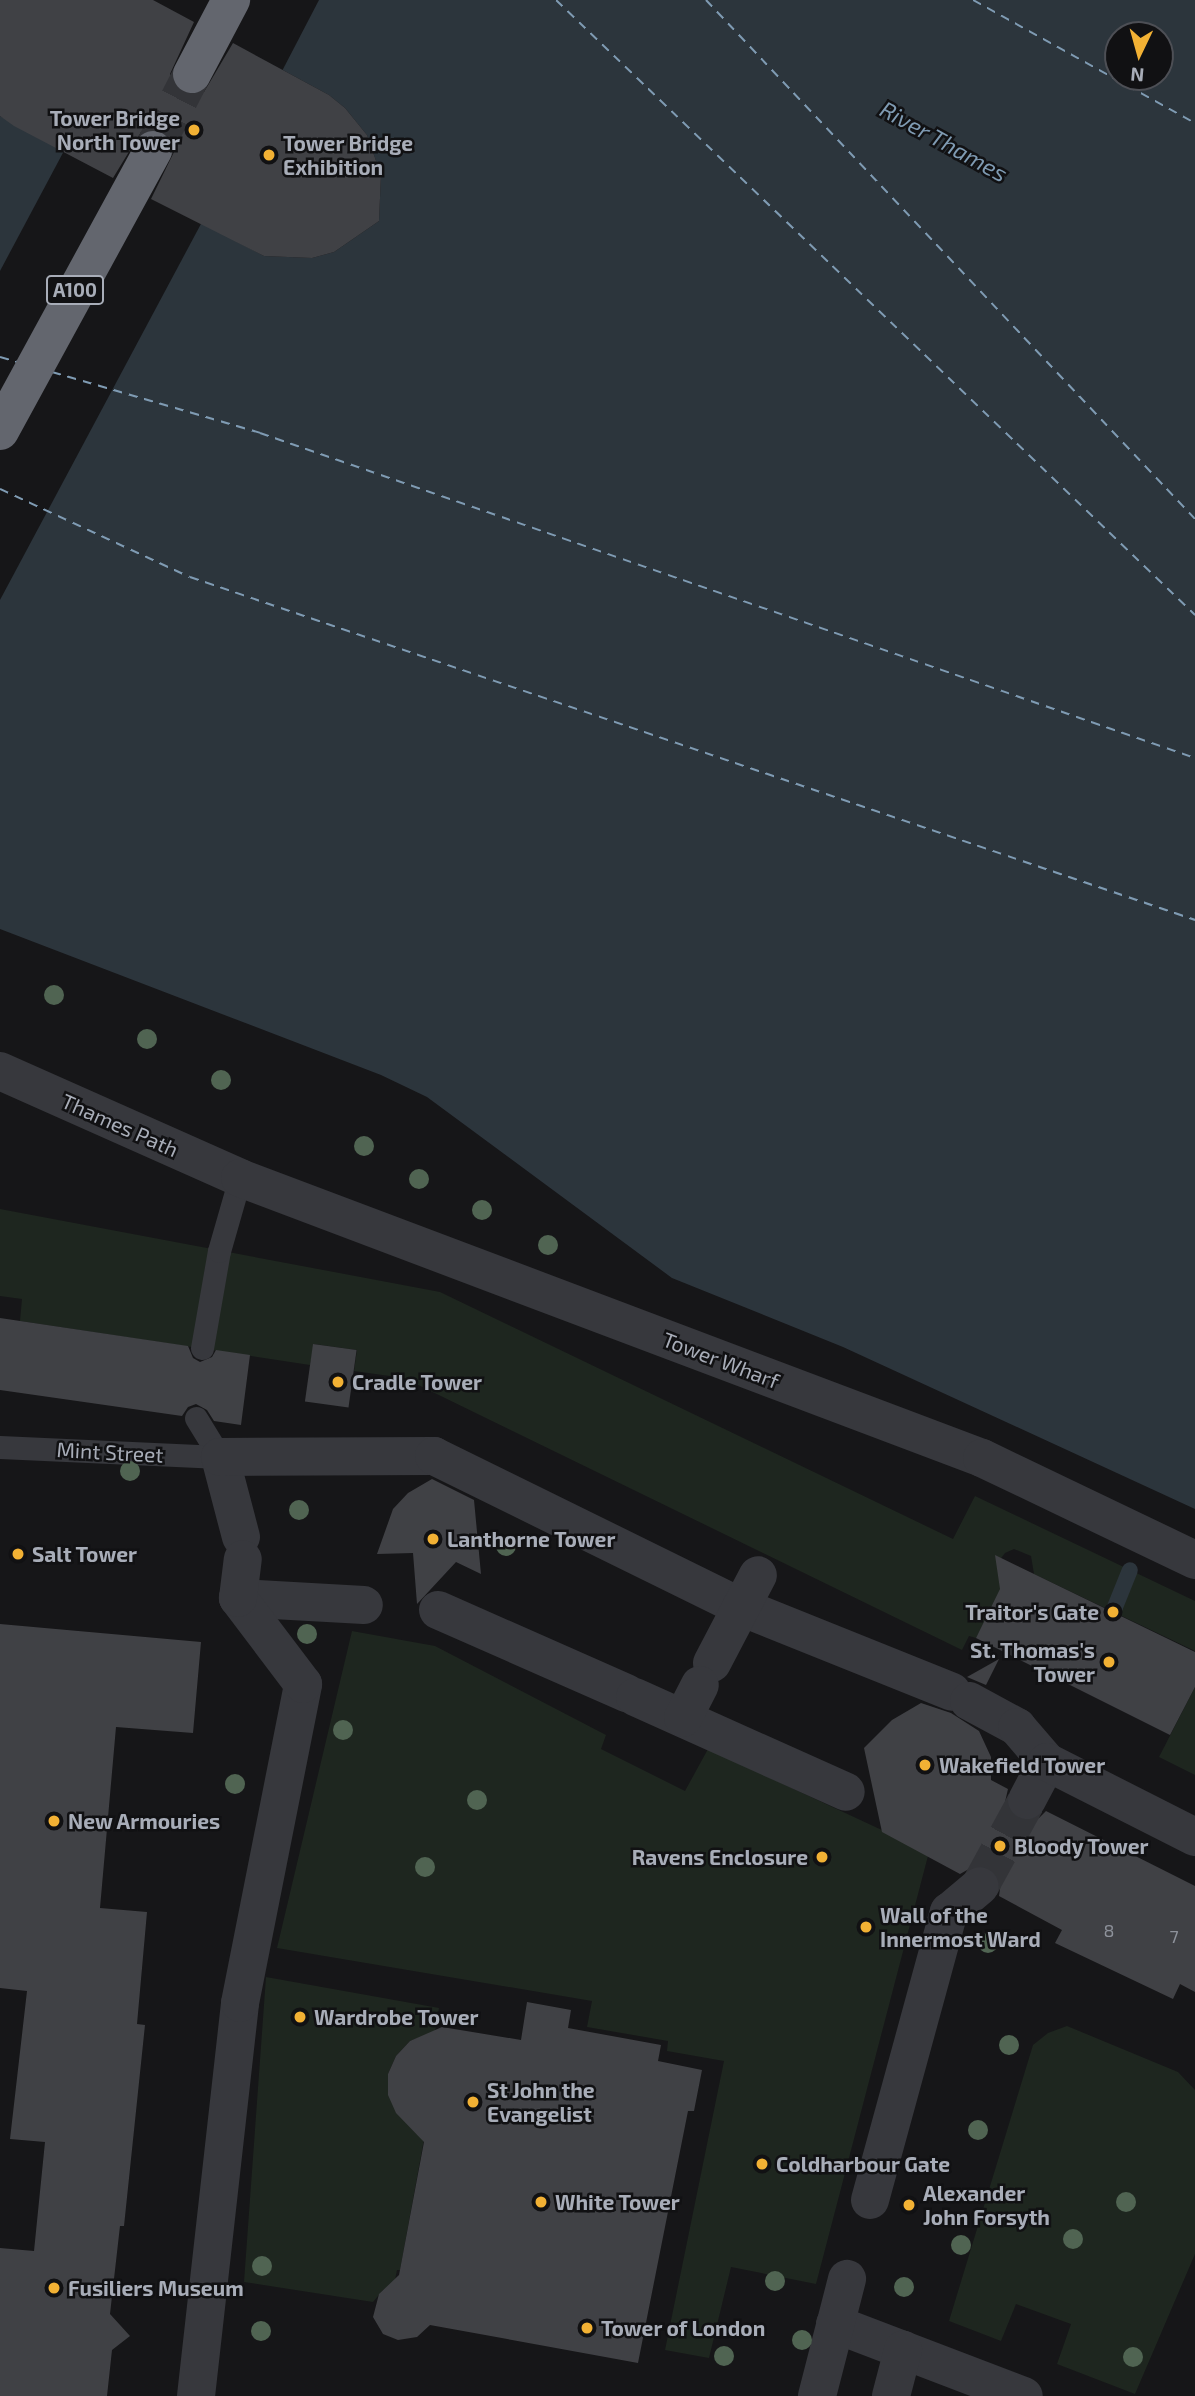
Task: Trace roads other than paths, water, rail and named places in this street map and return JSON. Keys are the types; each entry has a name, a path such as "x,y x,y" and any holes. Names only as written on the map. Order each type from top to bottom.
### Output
{"highway":[{"path":"192,74 231,0"},
{"name":"A100","path":"0,431 153,150"}],"street":[{"name":"Thames Path","path":"0,1071 240,1178"},
{"name":"Tower Wharf","path":"240,1178 982,1458 1195,1560"},
{"path":"196,2396 240,2003 303,1684 238,1598 242,1548 220,1457 433,1456 749,1591 961,1696 1017,1727 1047,1762 1195,1837"},
{"path":"683,1718 749,1591"},
{"path":"238,1598 364,1605"},
{"path":"438,1610 846,1792"},
{"path":"1027,1800 1047,1762"},
{"path":"870,2200 949,1913 980,1886"},
{"path":"817,2396 847,2279"},
{"path":"835,2324 1024,2396"},
{"path":"891,2396 903,2350"}],"lane":[{"path":"202,1348 219,1251 240,1178"},
{"path":"196,1418 220,1457"},
{"name":"Mint Street","path":"0,1447 220,1457"}],"water":[{"name":"River Thames","path":"153,0 1195,0 1195,1509 843,1347 672,1278 427,1097 381,1075 0,929 0,116 264,256 312,258 334,252 379,221 381,175 367,135 345,108 329,95"}],"waterway":[{"path":"1113,1612 1130,1570"}],"tunnel":[{"path":"153,150 192,74"},
{"path":"980,1886 1027,1800"}],"place":[{"name":"Tower Bridge North Tower","path":"194,130"},
{"name":"Tower Bridge Exhibition","path":"269,155"},
{"name":"Cradle Tower","path":"338,1382"},
{"name":"Lanthorne Tower","path":"433,1539"},
{"name":"Salt Tower","path":"18,1554"},
{"name":"Traitor's Gate","path":"1113,1612"},
{"name":"St. Thomas's Tower","path":"1109,1662"},
{"name":"Wakefield Tower","path":"925,1765"},
{"name":"New Armouries","path":"54,1821"},
{"name":"Bloody Tower","path":"1000,1846"},
{"name":"Ravens Enclosure","path":"822,1857"},
{"name":"Wall of the Innermost Ward","path":"866,1927"},
{"name":"Wardrobe Tower","path":"300,2017"},
{"name":"St John the Evangelist","path":"473,2102"},
{"name":"Coldharbour Gate","path":"762,2164"},
{"name":"White Tower","path":"541,2202"},
{"name":"Alexander John Forsyth","path":"909,2205"},
{"name":"Fusiliers Museum","path":"54,2288"},
{"name":"Tower of London","path":"587,2328"}]}
